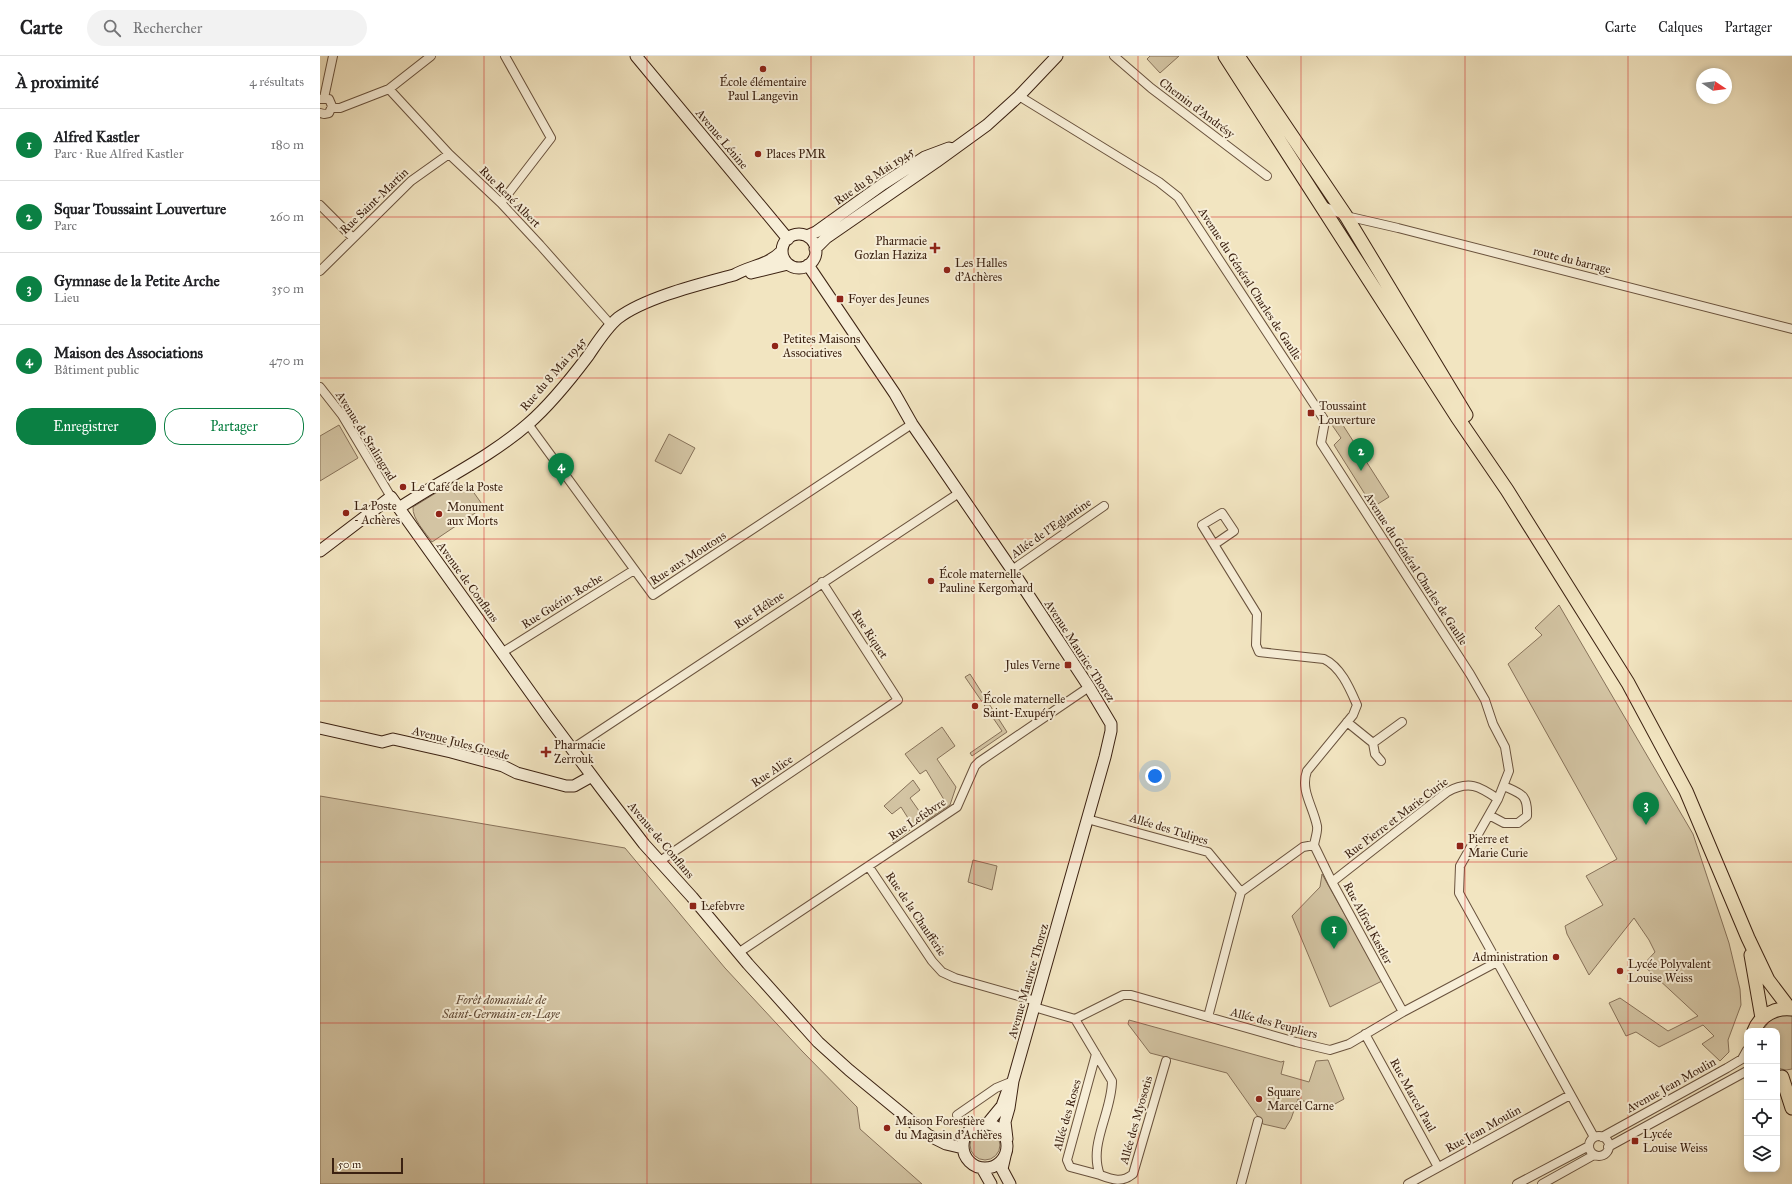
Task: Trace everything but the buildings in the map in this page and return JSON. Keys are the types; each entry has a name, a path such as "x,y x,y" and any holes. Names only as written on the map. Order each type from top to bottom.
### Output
{"main road":[{"path":"1225,56 1457,418 1507,490 1628,683 1686,791 1748,938 1768,980 1791,1009"},
{"path":"1238,56 1346,216 1464,413 1507,490"},
{"path":"1748,938 1762,1018"},
{"path":"1756,1028 1762,1018 1773,1011 1791,1009"},
{"path":"1784,1076 1792,1108"}],"street":[{"path":"321,114 327,114 332,108 331,101 322,99 333,56"},
{"path":"332,108 340,108 389,89 431,56"},
{"path":"501,204 551,138 505,56"},
{"name":"Avenue Lénine","path":"636,56 788,239"},
{"name":"Rue du 8 Mai 1945","path":"815,249 826,238 987,125 1019,96 1056,56"},
{"name":"Chemin d'Andrésy","path":"1114,56 1151,88 1267,176"},
{"name":"Rue René Albert","path":"389,89 449,154 501,204 540,245 611,326"},
{"name":"Avenue du Général Charles de Gaulle","path":"1019,96 1159,182 1178,197 1325,421 1321,443 1470,674 1485,700 1508,758 1509,771 1498,799 1460,866 1459,893 1570,1095 1598,1137 1607,1141 1608,1147"},
{"name":"Rue du 8 Mai 1945","path":"807,236 816,232 883,184 925,157 959,144"},
{"name":"Rue Saint-Martin","path":"320,271 411,181 449,154"},
{"path":"320,205 353,238"},
{"path":"1321,205 1330,211 1346,216"},
{"name":"route du barrage","path":"1346,216 1792,329"},
{"path":"795,235 807,236 814,243 814,258 808,265 799,268 788,264 783,257 782,251 788,239 795,235"},
{"name":"Rue du 8 Mai 1945","path":"399,508 507,441 528,424 545,408 619,318 641,305 670,294 773,260 782,251"},
{"name":"Rue du 8 Mai 1945","path":"734,274 744,275 788,264"},
{"name":"Avenue Maurice Thorez","path":"808,265 895,394 912,424 1012,570 1089,687 1106,715 1111,730 1088,819 1013,1081 1011,1102 1005,1122 1006,1139"},
{"name":"Avenue de Stalingrad","path":"320,387 342,415 391,498"},
{"name":"Rue aux Moutons","path":"528,424 653,595 912,424"},
{"name":"Rue Hélène","path":"572,749 822,582 959,493"},
{"path":"320,551 391,498"},
{"name":"Avenue de Conflans","path":"391,498 592,776 660,861 738,953 818,1042 849,1070 928,1135 946,1144 962,1148"},
{"name":"Allée de l'Eglantine","path":"1012,570 1104,506"},
{"path":"1208,1018 1241,892 1303,847 1314,844 1318,827 1304,787 1304,779 1307,771 1347,722 1357,705 1350,689 1332,663 1324,659 1259,652 1256,645 1258,614 1215,544"},
{"name":"Rue Guérin-Roche","path":"503,652 634,570"},
{"name":"Rue Riquet","path":"822,582 898,700"},
{"name":"Rue Lefebvre","path":"738,953 957,807 975,766 979,762 1089,687"},
{"name":"Rue Alice","path":"660,861 898,700"},
{"path":"1347,722 1373,743 1374,754 1381,761"},
{"path":"1373,743 1402,722"},
{"name":"Avenue Jules Guesde","path":"320,728 382,742 393,739 451,752 503,766 517,773 566,786 574,786 592,776"},
{"name":"Rue Pierre et Marie Curie","path":"1332,882 1447,792 1459,786 1482,788 1498,799"},
{"path":"1489,815 1504,823 1518,823 1527,816 1527,804 1522,794 1504,786"},
{"name":"Allée des Tulipes","path":"1088,819 1208,852 1241,892"},
{"name":"Rue Alfred Kastler","path":"1314,844 1332,882 1403,1012"},
{"name":"Rue de la Chaufferie","path":"869,867 932,961 942,972 954,978 1035,1004"},
{"name":"Allée des Peupliers","path":"1075,1018 1123,995 1131,995 1208,1018 1317,1048 1330,1050 1348,1044 1403,1012 1497,962"},
{"path":"1035,1004 1075,1018 1112,1081 1099,1136 1096,1164 1100,1175"},
{"name":"Rue Marcel Paul","path":"1365,1034 1438,1167"},
{"name":"Allée des Roses","path":"1096,1054 1067,1160 1070,1167 1100,1175"},
{"name":"Avenue Jean Moulin","path":"1598,1137 1727,1068 1742,1059 1744,1055"},
{"name":"Allée des Myosotis","path":"1100,1175 1116,1180 1126,1180 1133,1174 1166,1061"},
{"name":"Avenue Jean Moulin","path":"1608,1147 1744,1073"},
{"path":"957,1115 996,1088 1013,1081"},
{"name":"Avenue Maurice Thorez","path":"988,1123 1002,1106 1008,1088 1013,1081"},
{"name":"Rue Jean Moulin","path":"1408,1184 1570,1095"},
{"path":"1241,1184 1258,1121"},
{"path":"1005,1156 999,1163 991,1167 982,1168 972,1164 966,1157 962,1148 965,1136 974,1126 988,1123 1000,1128 1006,1139 1007,1148 1005,1156 1002,1168 1010,1184"},
{"path":"1594,1155 1590,1151 1590,1141 1598,1137"},
{"path":"1517,1184 1589,1146"},
{"path":"1542,1184 1594,1155 1603,1155 1608,1147"},
{"path":"982,1168 991,1184"}],"green space":[{"path":"1150,56 1179,56 1160,73 1147,59"},
{"path":"1339,419 1389,497 1373,507 1334,445 1341,438 1332,425"},
{"path":"339,425 358,458 320,481 320,436"},
{"path":"669,434 695,448 681,474 655,461"},
{"path":"457,480 462,487 467,483 484,507 432,542 417,521 413,512 413,507"},
{"path":"1559,605 1693,834 1729,943 1740,989 1741,1005 1728,1040 1729,1052 1720,1061 1702,1044 1714,1036 1703,1025 1659,1047 1636,1032 1626,1036 1609,1003 1620,998 1668,1031 1698,1016 1643,965 1655,952 1649,940 1634,918 1589,975 1567,934 1565,926 1603,905 1586,876 1617,859 1508,664 1542,635 1535,628"},
{"path":"970,674 1007,732 972,756 970,753 1002,731 965,677"},
{"path":"942,727 955,746 937,759 956,787 950,805 926,821 923,820 893,843 892,841 913,826 901,807 892,814 884,806 913,780 920,790 910,798 924,818 946,803 926,770 920,774 905,754"},
{"name":"Forêt domaniale de Saint-Germain-en-Laye","path":"320,796 625,848 725,968 802,1051 857,1107 860,1129 922,1184 320,1184"},
{"path":"973,860 997,866 992,890 968,882"},
{"path":"1322,874 1382,981 1330,1007 1292,916 1320,887"},
{"path":"1782,1014 1792,1015 1792,1069 1780,1069 1780,1028 1764,1028 1771,1019"},
{"path":"1129,1020 1281,1062 1284,1061 1281,1074 1309,1082 1316,1061 1328,1060 1344,1099 1326,1109 1298,1099 1291,1119 1285,1129 1263,1124 1227,1073 1150,1053 1128,1024"},
{"path":"985,1130 996,1134 1000,1145 996,1156 985,1160 974,1156 970,1145 974,1134"}],"place":[{"name":"École élémentaire Paul Langevin","path":"763,69"},
{"name":"Places PMR","path":"758,154"},
{"name":"Pharmacie Gozlan Haziza","path":"935,248"},
{"name":"Les Halles d'Achères","path":"947,270"},
{"name":"Foyer des Jeunes","path":"840,299"},
{"name":"Petites Maisons Associatives","path":"775,346"},
{"name":"Toussaint Louverture","path":"1311,413"},
{"name":"Squar Toussaint Louverture","path":"1361,471"},
{"name":"Maison des Associations","path":"561,486"},
{"name":"Le Café de la Poste","path":"403,487"},
{"name":"La Poste - Achères","path":"346,513"},
{"name":"Monument aux Morts","path":"439,514"},
{"name":"École maternelle Pauline Kergomard","path":"931,581"},
{"name":"Jules Verne","path":"1068,665"},
{"name":"École maternelle Saint-Exupéry","path":"975,706"},
{"name":"Pharmacie Zerrouk","path":"546,752"},
{"name":"Gymnase de la Petite Arche","path":"1646,825"},
{"name":"Pierre et Marie Curie","path":"1460,846"},
{"name":"Lefebvre","path":"693,906"},
{"name":"Alfred Kastler","path":"1334,949"},
{"name":"Administration","path":"1556,957"},
{"name":"Lycée Polyvalent Louise Weiss","path":"1620,971"},
{"name":"Square Marcel Carne","path":"1259,1099"},
{"name":"Maison Forestière du Magasin d'Achères","path":"887,1128"},
{"name":"Lycée Louise Weiss","path":"1635,1141"}]}
